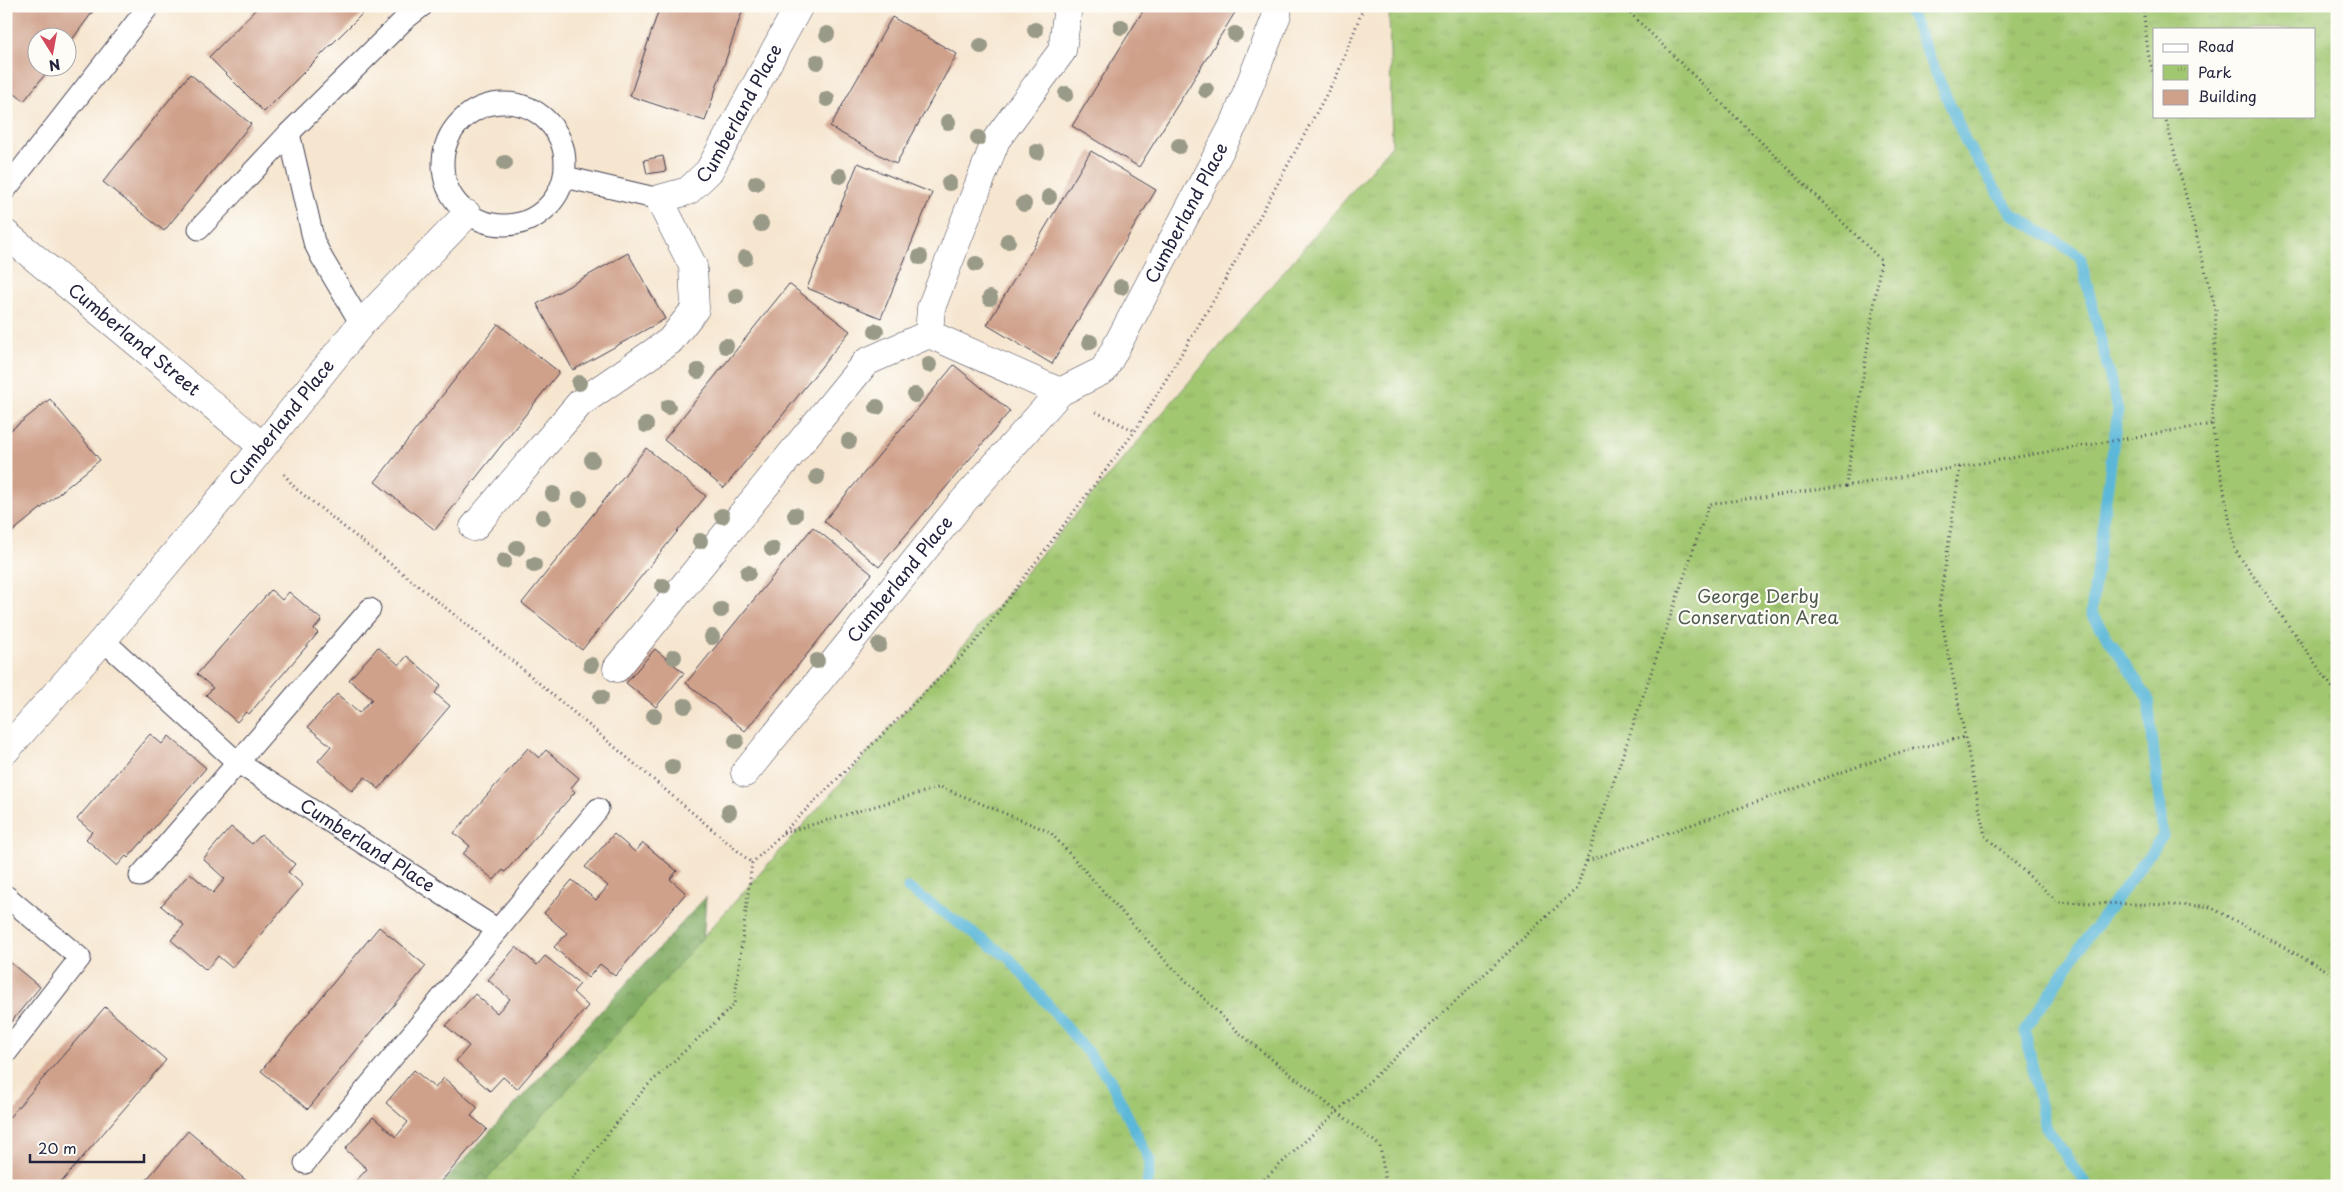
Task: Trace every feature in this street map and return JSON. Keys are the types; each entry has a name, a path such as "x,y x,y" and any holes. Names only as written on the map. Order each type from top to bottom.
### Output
{"street":[{"name":"Cumberland Place","path":"659,199 688,191 709,171 799,6"},
{"path":"929,334 931,308 996,140 1062,50 1068,6"},
{"name":"Cumberland Place","path":"745,773 960,505 1060,392 1104,370 1236,120 1278,15 1278,6"},
{"path":"474,527 580,403 670,341 695,309 693,266 659,199"},
{"name":"Cumberland Place","path":"6,750 103,640 237,479 361,324 467,214"},
{"name":"Cumberland Street","path":"6,234 262,446"},
{"path":"617,668 866,362 929,334 1060,392"}],"lane":[{"path":"6,190 149,6"},
{"path":"200,229 289,132 404,20 422,6"},
{"path":"492,103 512,103 532,108 548,121 560,137 566,157 565,178 558,196 549,207 526,222 506,226 485,223 467,214 453,199 444,181 442,161 447,141 457,124 473,111 492,103"},
{"path":"289,132 314,242 361,324"},
{"name":"Cumberland Place","path":"565,178 659,199"},
{"path":"140,876 370,609"},
{"name":"Cumberland Place","path":"103,640 237,762 498,930"},
{"path":"305,1163 598,809"},
{"path":"6,896 80,958 6,1053"}],"path":[{"path":"566,1186 646,1087 734,1004 752,862 973,645 1135,431 1218,293 1338,73 1364,6"},
{"path":"1624,6 1882,260 1846,486"},
{"path":"2143,6 2148,53 2153,71"},
{"path":"2166,118 2216,311 2212,424 2235,550 2337,694"},
{"path":"1093,411 1135,431"},
{"path":"1257,1186 1577,888 1709,504 1846,486 2212,424"},
{"path":"262,446 295,488 514,662 752,862"},
{"path":"1960,467 1939,607 1984,836 2058,902 2208,906 2337,976"},
{"path":"1587,861 1897,753 1965,737"},
{"path":"781,834 941,787 1050,832 1164,959 1238,1032 1380,1146 1386,1186"}],"green space":[{"name":"George Derby Conservation Area","path":"1389,6 2337,6 2337,1186 481,1186 962,647 1392,145"},
{"path":"706,897 699,1000 541,1186 440,1186"}],"building":[{"path":"6,6 97,6 78,32 78,28 28,28 28,78 42,78 24,101 6,87"},
{"path":"259,6 358,6 364,12 264,112 209,57"},
{"path":"660,6 744,6 705,121 630,96"},
{"path":"1146,6 1239,6 1139,167 1072,126"},
{"path":"892,17 957,54 896,164 830,127"},
{"path":"190,74 251,124 164,231 103,182"},
{"path":"1091,151 1156,190 1052,364 987,325"},
{"path":"663,156 666,171 647,174 644,160"},
{"path":"858,163 932,193 881,318 807,288"},
{"path":"628,253 665,319 573,370 537,304"},
{"path":"789,284 850,331 724,488 664,440"},
{"path":"498,324 559,372 435,530 375,482"},
{"path":"954,365 1010,411 879,567 824,521"},
{"path":"50,399 100,460 6,537 6,434"},
{"path":"646,448 706,496 582,650 522,603"},
{"path":"813,527 872,574 745,731 686,683"},
{"path":"271,590 282,600 289,592 322,620 314,629 318,633 249,714 246,712 237,722 206,695 213,688 197,674"},
{"path":"378,647 399,665 407,656 441,685 435,693 450,706 379,789 365,777 352,791 318,761 331,746 308,727 337,694 359,713 372,699 349,680"},
{"path":"655,649 684,673 656,707 626,683"},
{"path":"150,734 162,744 169,736 206,768 128,858 126,856 117,866 86,839 92,832 77,819"},
{"path":"528,748 539,758 546,750 579,778 571,788 575,792 505,872 503,870 494,880 463,854 470,846 454,833"},
{"path":"231,827 252,844 261,835 295,864 288,872 303,885 232,968 218,956 206,970 171,940 184,925 161,906 190,873 213,893 225,879 203,859"},
{"path":"614,834 635,852 643,843 677,871 670,879 686,893 615,976 600,964 588,978 554,947 567,933 544,913 572,880 596,900 608,886 585,867"},
{"path":"379,927 426,966 308,1109 261,1071"},
{"path":"516,947 537,965 545,956 580,984 573,992 588,1006 517,1089 503,1077 490,1091 456,1061 469,1046 446,1026 475,994 497,1013 510,999 488,980"},
{"path":"6,959 40,987 6,1028"},
{"path":"105,1007 166,1060 58,1186 6,1186 6,1121"},
{"path":"414,1070 435,1088 444,1078 478,1108 471,1116 487,1129 437,1186 357,1186 354,1183 367,1169 345,1149 373,1117 396,1137 408,1122 386,1103"},
{"path":"188,1131 249,1183 247,1186 141,1186"}],"waterway":[{"path":"1907,6 1967,144 2011,213 2080,256 2118,410 2091,613 2148,698 2163,836 2084,942 2025,1030 2044,1124 2087,1186"},
{"path":"908,888 1009,958 1109,1078 1150,1161 1147,1186"}]}
